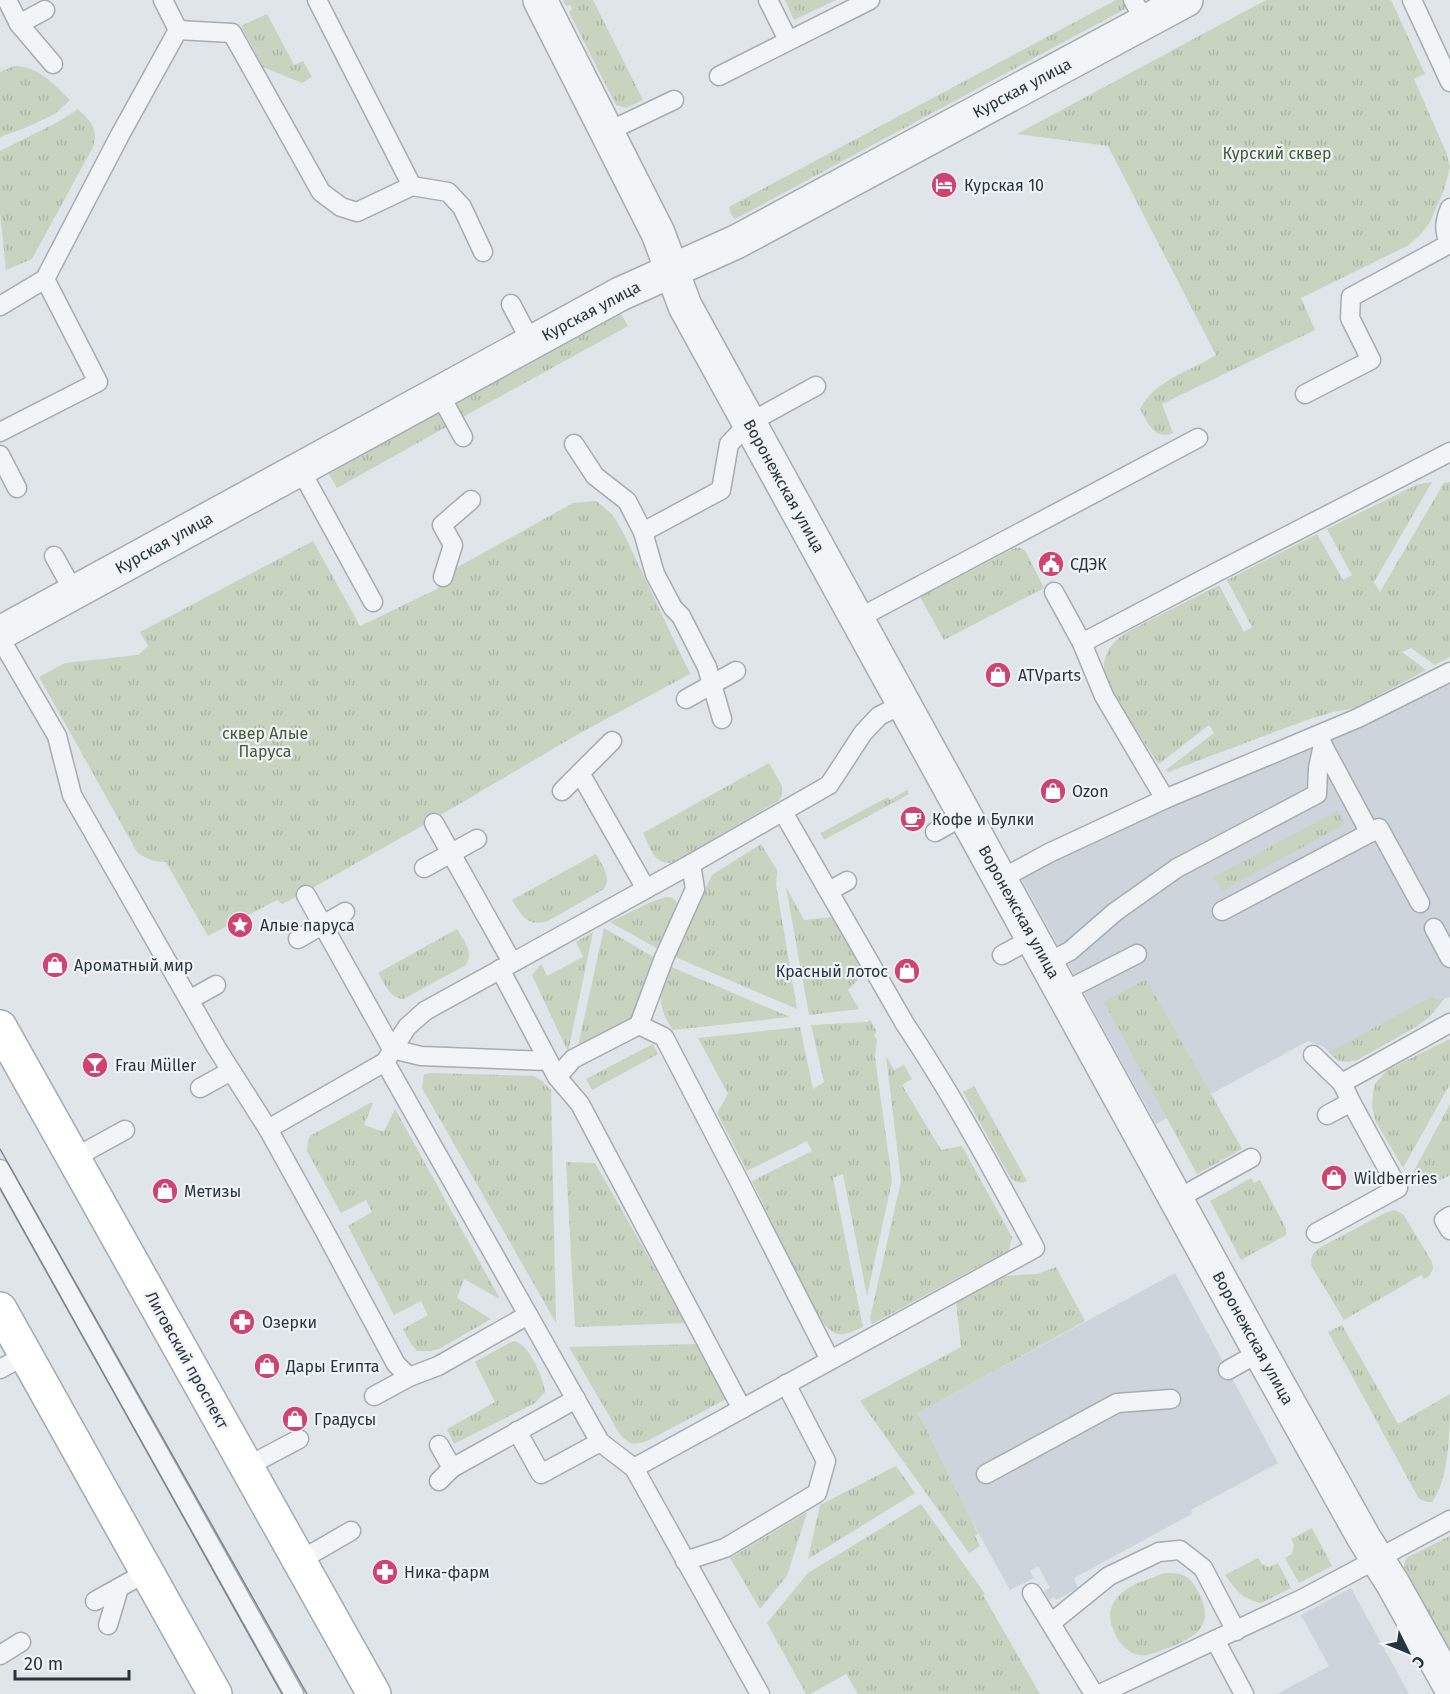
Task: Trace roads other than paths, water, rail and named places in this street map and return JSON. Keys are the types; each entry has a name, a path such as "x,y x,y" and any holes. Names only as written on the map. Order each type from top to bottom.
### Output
{"main road":[{"name":"Лиговский проспект","path":"0,1027 374,1694"},
{"path":"0,1309 13,1362 147,1572 215,1694"}],"street":[{"name":"Воронежская улица","path":"540,0 658,234 685,306 1260,1352 1450,1686"},
{"name":"Курская улица","path":"0,633 620,294 736,242 1139,11 1186,0"}],"lane":[{"path":"7,0 19,24 53,64"},
{"path":"163,0 178,30"},
{"path":"317,0 412,186"},
{"path":"768,0 788,40"},
{"path":"720,76 870,0"},
{"path":"1412,0 1450,82"},
{"path":"19,24 45,10"},
{"path":"178,30 232,33 321,192 341,207 357,212 412,186 448,192 462,207 483,252"},
{"path":"0,306 45,279 178,30"},
{"path":"607,132 674,100"},
{"path":"1305,394 1371,360 1350,318 1351,297 1450,244 1444,231 1450,208"},
{"path":"0,432 98,381 45,279"},
{"path":"510,304 531,342"},
{"path":"643,532 721,489 729,444 749,423 816,386"},
{"path":"439,393 463,437"},
{"path":"857,619 1198,438"},
{"path":"574,444 595,476 627,501 643,532 655,574 673,608 681,616 707,667 722,719"},
{"path":"1082,644 1450,452"},
{"path":"0,455 10,485"},
{"path":"300,469 373,602"},
{"path":"443,577 453,545 442,525 471,500"},
{"path":"54,556 74,592"},
{"path":"1054,592 1082,644 1104,696 1165,799"},
{"path":"0,638 57,736 72,795 189,1000 268,1129 396,1364 409,1377"},
{"path":"686,699 736,671"},
{"path":"1001,879 1049,853 1165,799 1320,740 1358,718 1450,672"},
{"path":"268,1129 389,1055 407,1027 425,1011 646,890 829,785 863,733 879,716 903,704"},
{"path":"1320,740 1370,833"},
{"path":"1002,956 1040,951 1070,951 1115,912 1177,868 1317,794 1320,740"},
{"path":"562,791 612,741"},
{"path":"580,772 646,890"},
{"path":"634,1468 1035,1248 969,1126 927,1056 906,1008 829,891 783,812"},
{"path":"935,832 965,815"},
{"path":"434,823 452,853 506,965 552,1069 580,1104 742,1409"},
{"path":"1222,911 1379,828 1420,903"},
{"path":"424,868 477,839"},
{"path":"389,1055 552,1069 639,1025 664,958 694,889 691,864"},
{"path":"829,891 847,881"},
{"path":"306,896 528,1315 600,1442 634,1468 760,1694"},
{"path":"298,939 345,912"},
{"path":"1434,928 1450,958"},
{"path":"1063,992 1137,954"},
{"path":"189,1000 216,985"},
{"path":"1342,1083 1450,1023"},
{"path":"639,1025 664,1037 830,1360"},
{"path":"1312,1055 1342,1083 1398,1188 1316,1233"},
{"path":"200,1088 231,1071"},
{"path":"1327,1115 1351,1102"},
{"path":"74,1158 125,1130"},
{"path":"1177,1199 1251,1158"},
{"path":"0,1169 294,1694"},
{"path":"1450,1216 1444,1220 1450,1230"},
{"path":"374,1396 409,1377 438,1366 528,1315"},
{"path":"1228,1370 1260,1352"},
{"path":"685,1561 725,1548 817,1493 826,1461 786,1384"},
{"path":"439,1481 452,1468 576,1399"},
{"path":"986,1474 1117,1403 1171,1399"},
{"path":"517,1431 541,1474 600,1442"},
{"path":"246,1467 299,1439"},
{"path":"440,1445 452,1468"},
{"path":"1100,1694 1302,1599 1450,1520"},
{"path":"299,1561 351,1531"},
{"path":"1051,1623 1109,1576 1159,1552 1180,1550 1203,1568 1236,1630"},
{"path":"95,1601 147,1572"},
{"path":"108,1625 119,1588"},
{"path":"1032,1593 1094,1694"},
{"path":"1215,1640 1244,1694"},
{"path":"0,1655 21,1642"}],"tram line":[{"path":"0,1149 307,1694"},
{"path":"0,1188 282,1694"}],"place":[{"name":"Курская 10","path":"944,185"},
{"name":"СДЭК","path":"1051,564"},
{"name":"ATVparts","path":"998,675"},
{"name":"Ozon","path":"1053,791"},
{"name":"Кофе и Булки","path":"913,819"},
{"name":"Алые паруса","path":"240,925"},
{"name":"Ароматный мир","path":"55,965"},
{"name":"Красный лотос","path":"907,971"},
{"name":"Frau Müller","path":"95,1065"},
{"name":"Wildberries","path":"1334,1178"},
{"name":"Метизы","path":"165,1191"},
{"name":"Озерки","path":"242,1322"},
{"name":"Дары Египта","path":"267,1366"},
{"name":"Градусы","path":"295,1419"},
{"name":"Ника-фарм","path":"385,1572"}],"park label":[{"name":"Курский сквер","path":"1277,153"},
{"name":"сквер Алые Паруса","path":"265,742"}]}
